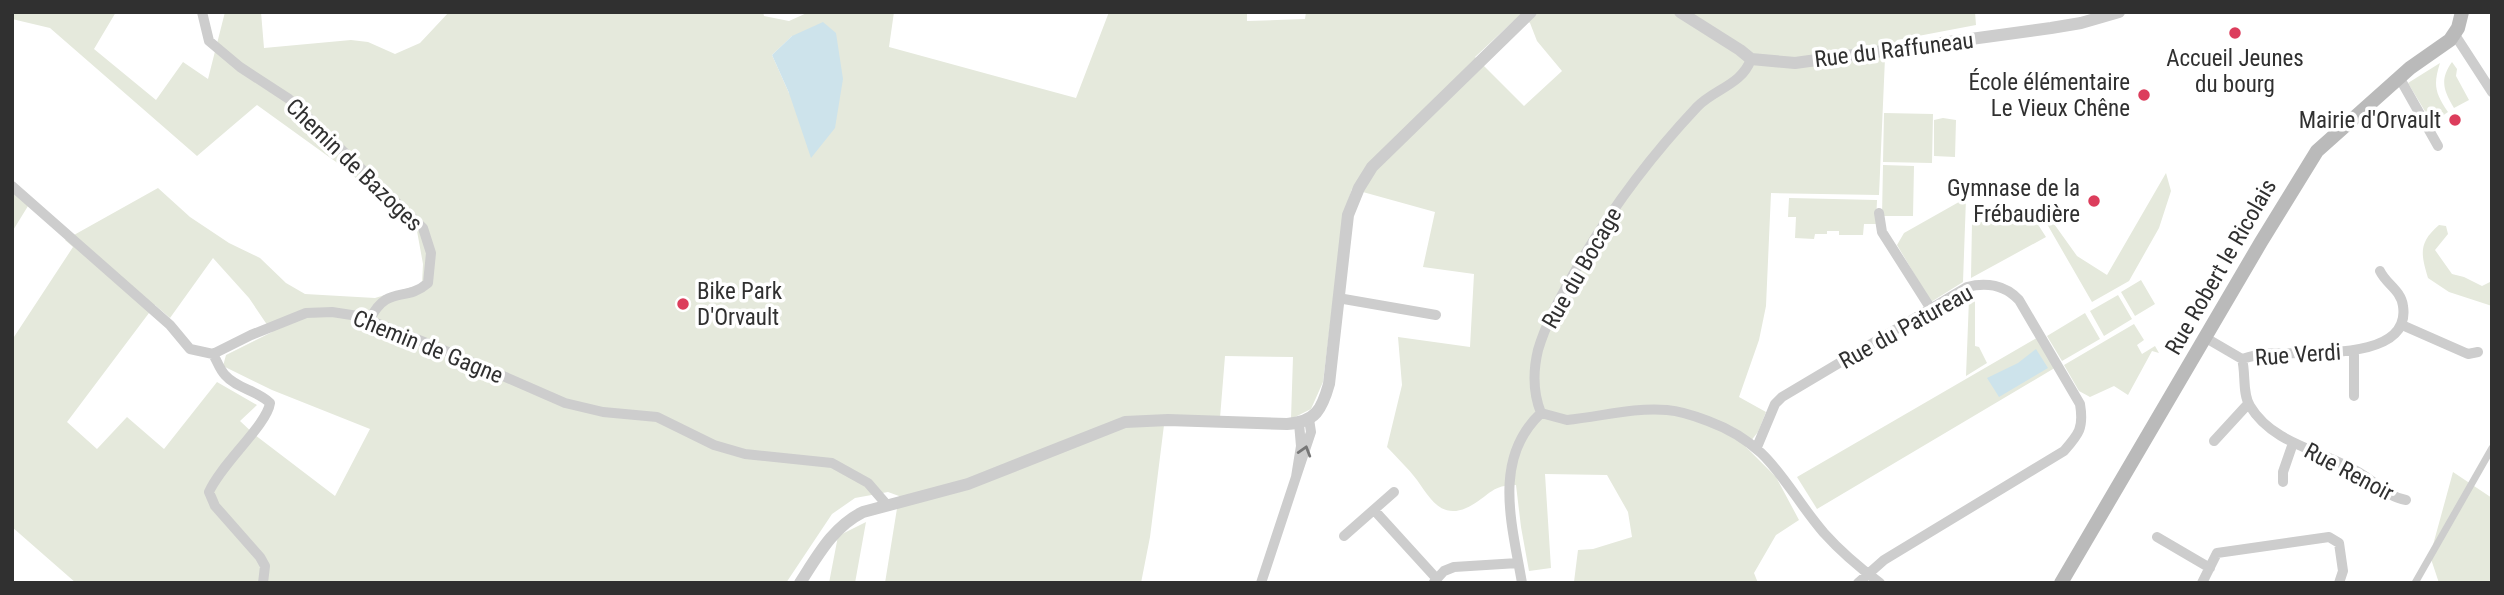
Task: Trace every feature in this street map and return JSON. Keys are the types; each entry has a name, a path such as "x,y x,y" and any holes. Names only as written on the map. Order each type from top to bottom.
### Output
{"main road":[{"path":"2455,34 2462,12"},
{"name":"Rue Robert le Ricolais","path":"2061,583 2317,151 2399,77 2444,46 2455,34"}],"street":[{"name":"Chemin de Bazoges","path":"202,12 209,41 240,67 289,99 424,228 431,253 428,283 421,289 385,299 378,304 370,319"},
{"path":"800,583 837,528 863,512 968,484 1125,422 1304,421 1315,415 1328,384 1348,215 1359,188 1372,167 1531,12"},
{"name":"Rue du Raffuneau","path":"1680,12 1751,59 1795,63 2047,29 2119,12"},
{"path":"2455,34 2492,92"},
{"name":"Rue du Bocage","path":"1541,412 1535,399 1538,352 1558,302 1592,240 1631,185 1675,131 1704,100 1741,78 1751,59"},
{"path":"2399,77 2438,146"},
{"path":"12,186 170,325 190,348 214,354 224,375 242,387 262,395 270,403 265,416 220,471 209,492 215,506 260,557 265,566 262,583"},
{"path":"1878,213 1882,232 1931,309"},
{"path":"2380,271 2383,278 2400,295 2403,305 2402,325 2468,354 2478,352"},
{"name":"Rue du Patureau","path":"1757,447 1775,404 1782,397 1931,309 1974,285 2000,287 2011,291 2019,300 2080,404 2083,421 2078,436 2064,451 1884,560 1858,583"},
{"path":"1338,298 1436,315"},
{"name":"Chemin de Gagne","path":"214,354 251,335 306,313 332,312 370,319 565,403 603,412 657,416 714,445 745,454 832,463 868,483 887,505"},
{"name":"Rue Verdi","path":"2206,338 2242,359 2262,354 2354,351 2384,341 2402,325"},
{"name":"Rue Verdi","path":"2354,351 2354,396"},
{"path":"2214,441 2248,404 2242,359"},
{"name":"Rue Renoir","path":"2248,404 2267,424 2293,443 2360,472 2394,498 2406,500"},
{"path":"1522,583 1508,489 1509,471 1522,435 1541,412 1567,420 1648,409 1670,410 1694,416 1725,428 1757,447 1788,482 1824,533 1880,583"},
{"path":"1261,583 1296,477 1304,421"},
{"name":"Rue Renoir","path":"2283,482 2283,472 2293,443"},
{"path":"2415,583 2492,448"},
{"path":"1344,536 1394,492"},
{"path":"1374,510 1435,581 1444,571 1454,567 1518,563"},
{"path":"2157,537 2210,568"},
{"path":"2202,583 2217,553 2329,537 2339,542 2343,572 2339,583"}],"shaded area":[{"path":"12,12 116,12 94,49 156,100 183,62 208,79 225,12 261,12 264,48 351,40 368,42 395,54 420,43 449,12 763,12 764,16 789,21 809,12 894,12 889,47 1076,98 1109,12 1247,12 1247,21 1305,19 1306,12 1975,12 1976,25 1897,40 1885,58 1879,195 1771,193 1766,306 1759,340 1739,397 1766,412 1758,432 1746,447 1776,477 1799,520 1776,535 1754,573 1758,583 1574,582 1578,550 1593,549 1632,537 1628,512 1607,475 1545,474 1551,568 1529,571 1516,485 1497,488 1462,510 1446,510 1433,501 1387,447 1402,385 1398,337 1470,347 1474,274 1423,267 1435,212 1352,189 1344,212 1323,382 1311,409 1291,419 1293,357 1225,356 1220,418 1165,417 1150,537 1141,583 885,583 899,496 888,492 855,498 832,514 786,583 76,583 12,527 12,340 73,247 65,240 158,188 190,217 229,243 260,258 286,283 305,294 375,298 422,284 423,264 417,231 343,167 257,105 197,156 50,28 12,19","holes":["1520,15 1530,23 1537,41 1562,71 1524,106 1475,57","792,36 789,93 772,55","213,258 249,298 272,332 226,355 223,366 272,390 370,429 335,496 240,421 257,405 217,382 164,449 127,417 97,449 67,422 155,305 170,318"]},
{"path":"2452,62 2469,100 2454,108 2444,85 2445,74"},
{"path":"2440,63 2436,89 2448,112 2432,123 2408,83"},
{"path":"1884,113 1933,114 1932,163 1883,162"},
{"path":"1934,120 1956,120 1955,157 1934,156"},
{"path":"1883,165 1914,166 1913,216 1882,216"},
{"path":"2166,173 2171,191 2159,228 2129,281 2092,302 2047,224 2052,221 2077,256 2107,275"},
{"path":"12,191 28,206 12,232"},
{"path":"1789,198 1877,200 1876,224 1864,224 1863,235 1839,235 1839,231 1827,231 1827,234 1815,234 1814,239 1795,238 1796,217 1788,217"},
{"path":"1966,198 1963,282 1931,302 1897,245 1904,233"},
{"path":"1972,222 2037,223 2046,237 1971,278"},
{"path":"2439,225 2446,226 2448,234 2435,250 2452,274 2482,286 2492,281 2492,306 2449,292 2428,278 2424,262 2424,243"},
{"path":"2141,280 2155,304 2135,316 2121,292"},
{"path":"2118,295 2132,319 2104,336 2090,311"},
{"path":"1975,296 1975,346 1979,347 1987,363 1966,376 1969,299"},
{"path":"2085,313 2100,339 2062,361 2047,336"},
{"path":"2134,324 2144,340 2137,345 2142,354 2155,346 2159,353 2152,351 2128,395 2114,386 2090,397 2079,391 2064,365"},
{"path":"2040,336 2058,366 1817,509 1797,477"},
{"path":"2453,472 2492,498 2492,583 2439,583 2430,556"},
{"path":"866,522 855,583 829,583 838,536"}],"water":[{"path":"823,22 836,33 843,79 835,128 811,158 789,93 772,55 792,36"},
{"path":"2036,349 2048,368 1999,397 1987,378 2018,363"}],"place":[{"name":"Accueil Jeunes du bourg","path":"2235,33"},
{"name":"École élémentaire Le Vieux Chêne","path":"2144,95"},
{"name":"Mairie d'Orvault","path":"2455,120"},
{"name":"Gymnase de la Frébaudière","path":"2094,201"},
{"name":"Bike Park D'Orvault","path":"683,304"}]}
